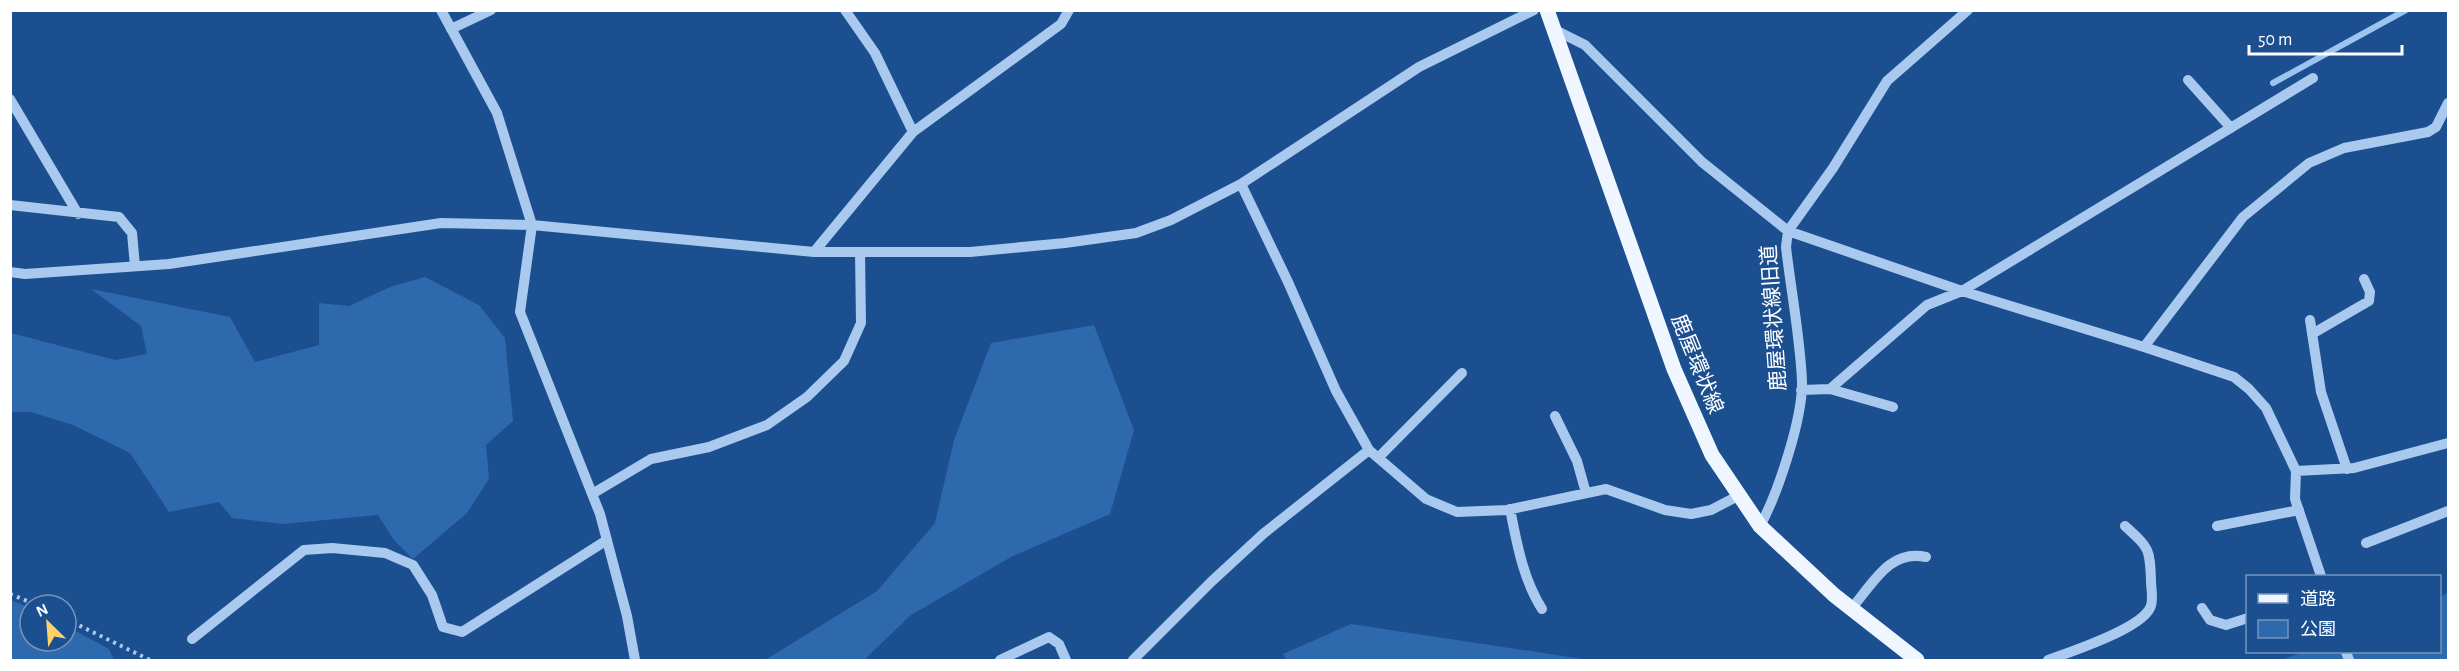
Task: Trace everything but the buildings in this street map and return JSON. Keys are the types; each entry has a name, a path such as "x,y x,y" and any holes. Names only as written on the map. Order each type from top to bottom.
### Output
{"main road":[{"name":"鹿屋環状線","path":"1547,10 1674,369 1712,455 1760,526 1851,609 1917,660"}],"street":[{"path":"441,10 497,113 532,225 520,312 592,494 627,616 634,660"},
{"path":"451,29 491,10"},
{"path":"844,10 875,53 913,132"},
{"path":"814,252 913,132 1061,24 1069,10"},
{"path":"10,272 25,274 169,264 441,223 532,225 814,252 970,252 1065,243 1136,233 1171,220 1241,184 1419,67 1534,10"},
{"path":"1968,10 1887,81 1833,168 1788,231 1962,291 2234,377 2250,389 2266,408 2296,471 2295,499 2321,575"},
{"name":"鹿屋環状線旧道","path":"1553,29 1585,45 1702,162 1788,231 1786,247 1801,390 1798,411 1776,496 1760,526"},
{"path":"1830,389 1927,305 1962,291 2313,78"},
{"path":"2188,80 2231,128"},
{"path":"10,99 78,214"},
{"path":"2144,347 2243,217 2309,163 2344,148 2428,132 2436,127 2448,103"},
{"path":"1241,184 1288,282 1336,392 1374,454 1426,499 1457,513 1510,509 1606,489 1665,510 1691,514 1711,510 1738,496"},
{"path":"10,205 119,217 132,233 135,266"},
{"path":"592,494 651,459 710,447 767,425 807,397 844,361 861,323 860,252"},
{"path":"2312,334 2369,301 2370,292 2364,279"},
{"path":"2310,320 2321,392 2347,469"},
{"path":"1133,660 1263,534 1374,454 1462,373"},
{"path":"1801,390 1830,389 1893,407"},
{"path":"1555,416 1577,461 1586,493"},
{"path":"2296,471 2347,469 2448,443"},
{"path":"1510,509 1522,567 1532,593 1542,609"},
{"path":"2217,526 2299,510"},
{"path":"2366,543 2448,511"},
{"path":"2048,660 2094,643 2143,618 2151,606 2150,554 2144,543 2125,526"},
{"path":"192,639 304,550 332,548 385,553 413,565 432,596 443,627 462,632 607,540"},
{"path":"1851,609 1894,559 1917,555 1926,557"},
{"path":"2202,608 2210,620 2226,625 2246,618"},
{"path":"1000,660 1049,637 1059,644 1066,660"}],"path":[{"path":"78,625 150,660"}],"green space":[{"path":"425,277 479,305 505,338 513,421 486,445 489,479 467,513 413,559 394,540 378,515 283,524 232,518 219,502 169,512 130,453 73,425 31,412 11,412 11,333 115,360 147,354 141,326 91,289 230,317 255,362 319,345 319,303 349,306 390,287"},
{"path":"1094,325 1134,430 1110,514 1011,557 911,615 864,660 765,660 877,591 935,523 954,440 991,343"},
{"path":"2448,593 2448,660 2281,660 2301,653 2441,653 2441,596"},
{"path":"11,600 18,603 18,653 78,653 78,632 109,649 114,660 11,660"},
{"path":"1351,624 1587,660 1286,660 1283,654"}],"waterway":[{"path":"2273,83 2406,10"}]}
